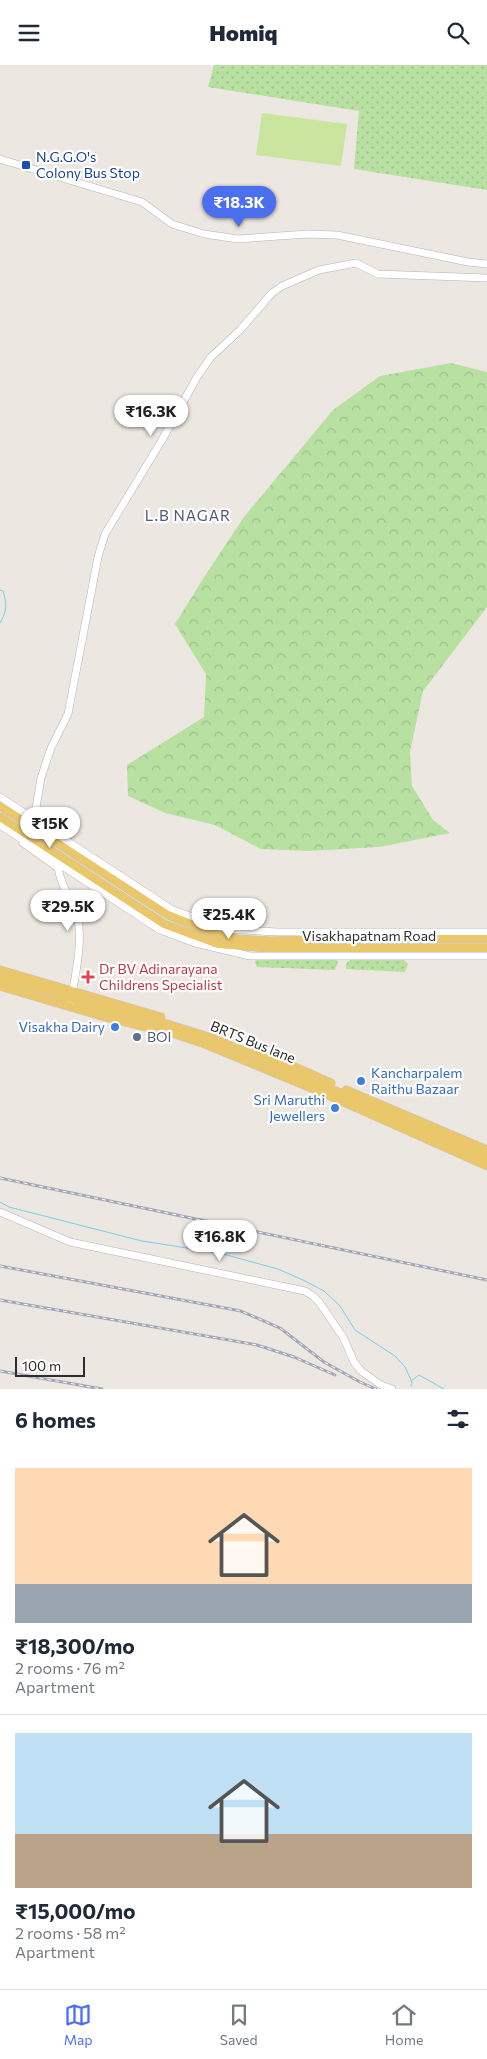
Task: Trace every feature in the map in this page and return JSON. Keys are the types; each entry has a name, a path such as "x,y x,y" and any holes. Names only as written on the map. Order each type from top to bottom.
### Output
{"main road":[{"path":"0,806 33,823 168,915 201,929 237,939 270,941 487,939"},
{"name":"Visakhapatnam Road","path":"0,817 26,837 164,924 218,943 268,948 487,948"},
{"path":"0,970 72,998 105,1017 172,1033 205,1044 321,1092 487,1166"},
{"name":"BRTS Bus lane","path":"0,978 87,1004 164,1023 240,1049 487,1158"},
{"path":"0,986 72,998 199,1029 246,1045 487,1150"}],"street":[{"path":"0,159 142,201 172,224 214,237 238,239 308,234 331,235 370,241 468,262 487,264"},
{"path":"26,837 33,823 41,778 51,749 68,714 98,557 105,535 197,377 211,357 231,339 272,293 282,286 319,270 350,263 360,264 368,271 378,274 487,278"},
{"path":"0,797 33,823 171,909 224,929 284,932 487,932"},
{"path":"0,825 26,837 58,865 160,930 195,943 250,956 487,957"},
{"path":"58,865 60,879 78,922 77,955 72,998"},
{"path":"0,1212 70,1242 305,1291 313,1295 319,1302 343,1337 354,1362 361,1371 381,1385 392,1389"}],"green space":[{"path":"214,65 487,65 487,190 354,169 359,111 208,87"},
{"path":"262,113 347,124 341,166 256,155"},
{"path":"451,363 487,372 487,607 423,691 410,752 412,786 433,820 450,833 379,847 308,851 261,849 215,825 165,813 128,796 127,765 204,717 206,674 175,624 244,517 333,410 380,376"},
{"path":"257,957 337,960 338,962 335,970 257,967 255,962"},
{"path":"351,959 403,959 408,964 405,972 346,969 346,964"}],"waterway":[{"path":"0,590 3,591 6,604 0,623"},
{"path":"0,1202 9,1207 142,1241 219,1253 278,1269 303,1280 324,1291 340,1306 355,1330 395,1356 405,1367 412,1382 411,1386"},
{"path":"411,1381 419,1375 444,1389"}],"railway":[{"path":"0,1178 487,1280"},
{"path":"0,1266 241,1311 280,1328 324,1362 376,1389"},
{"path":"0,1300 257,1345 294,1357 335,1375"},
{"path":"0,1371 102,1389"}],"place":[{"name":"N.G.G.O's Colony Bus Stop","path":"26,165"},
{"name":"Dr BV Adinarayana Childrens Specialist","path":"88,977"},
{"name":"Visakha Dairy","path":"115,1027"},
{"name":"BOI","path":"137,1037"},
{"name":"Kancharpalem Raithu Bazaar","path":"361,1081"},
{"name":"Sri Maruthi Jewellers","path":"335,1108"}],"district":[{"name":"L.B NAGAR","path":"188,516"}]}
